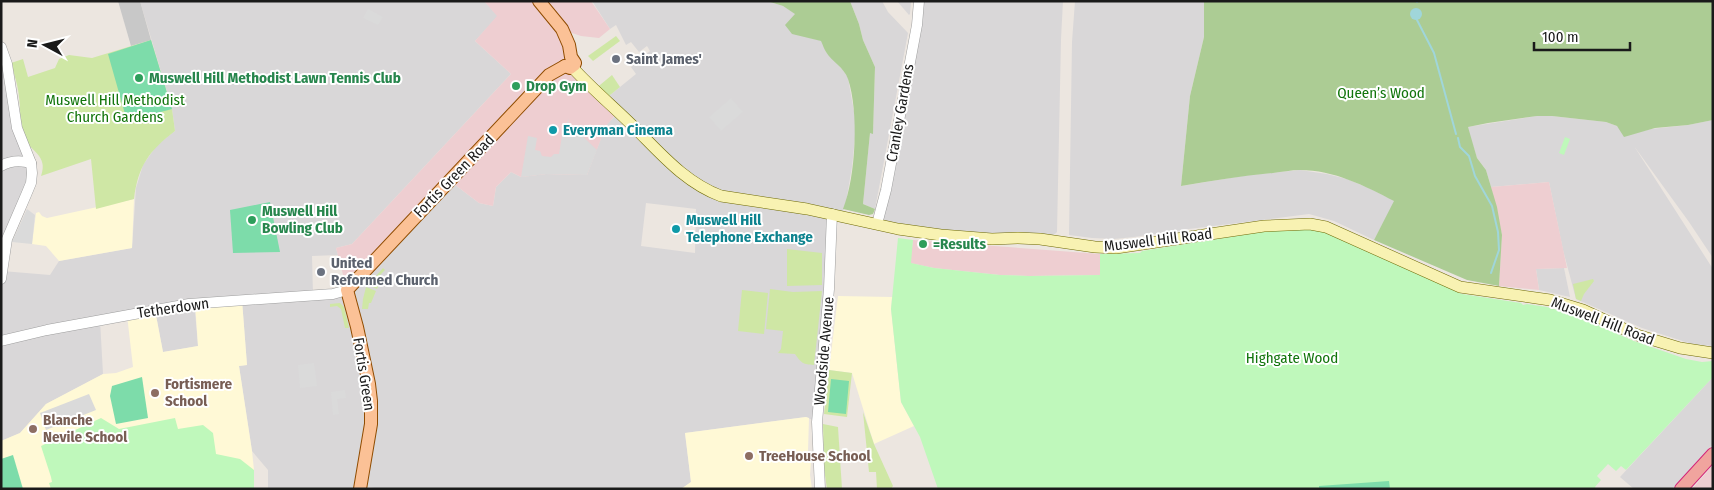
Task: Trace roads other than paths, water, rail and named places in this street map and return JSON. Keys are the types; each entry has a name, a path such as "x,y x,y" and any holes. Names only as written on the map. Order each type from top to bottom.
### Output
{"highway":[{"path":"1681,489 1713,454"}],"main road":[{"path":"539,1 562,29 569,45 569,64"},
{"name":"Muswell Hill Road","path":"569,64 673,166 695,184 721,196 832,214 905,230 941,235 992,239 1040,239 1116,248 1264,226 1310,224 1326,227 1460,287 1550,300 1583,310 1637,335 1680,348 1713,353"},
{"name":"Fortis Green Road","path":"347,290 550,76 569,64"},
{"name":"Fortis Green","path":"347,290 357,327 372,400 371,424 360,489"}],"street":[{"name":"Cranley Gardens","path":"877,224 886,190 917,25 919,1"},
{"path":"1,47 7,64 17,128 31,163 32,173 31,183 7,239 1,279"},
{"path":"5,165 17,155 21,141"},
{"path":"5,165 21,160 31,163"},
{"name":"Woodside Avenue","path":"820,489 817,422 829,289 832,214"},
{"name":"Tetherdown","path":"2,339 189,304 333,294 347,290"}],"water":[{"path":"1414,8 1418,8 1422,14 1418,20 1414,20 1410,16 1410,12"}],"waterway":[{"path":"1417,20 1434,53 1456,134"},
{"path":"1458,138 1460,147 1469,156 1475,176 1492,206 1498,232 1499,250 1491,273"}],"place":[{"name":"Saint James'","path":"616,59"},
{"name":"Muswell Hill Methodist Lawn Tennis Club","path":"139,78"},
{"name":"Drop Gym","path":"516,86"},
{"name":"Everyman Cinema","path":"553,130"},
{"name":"Muswell Hill Bowling Club","path":"252,220"},
{"name":"Muswell Hill Telephone Exchange","path":"676,229"},
{"name":"=Results","path":"923,244"},
{"name":"United Reformed Church","path":"321,272"},
{"name":"Fortismere School","path":"155,393"},
{"name":"Blanche Nevile School","path":"33,429"},
{"name":"TreeHouse School","path":"749,456"}],"park label":[{"name":"Queen’s Wood","path":"1381,93"},
{"name":"Muswell Hill Methodist Church Gardens","path":"115,108"},
{"name":"Highgate Wood","path":"1292,358"}]}
